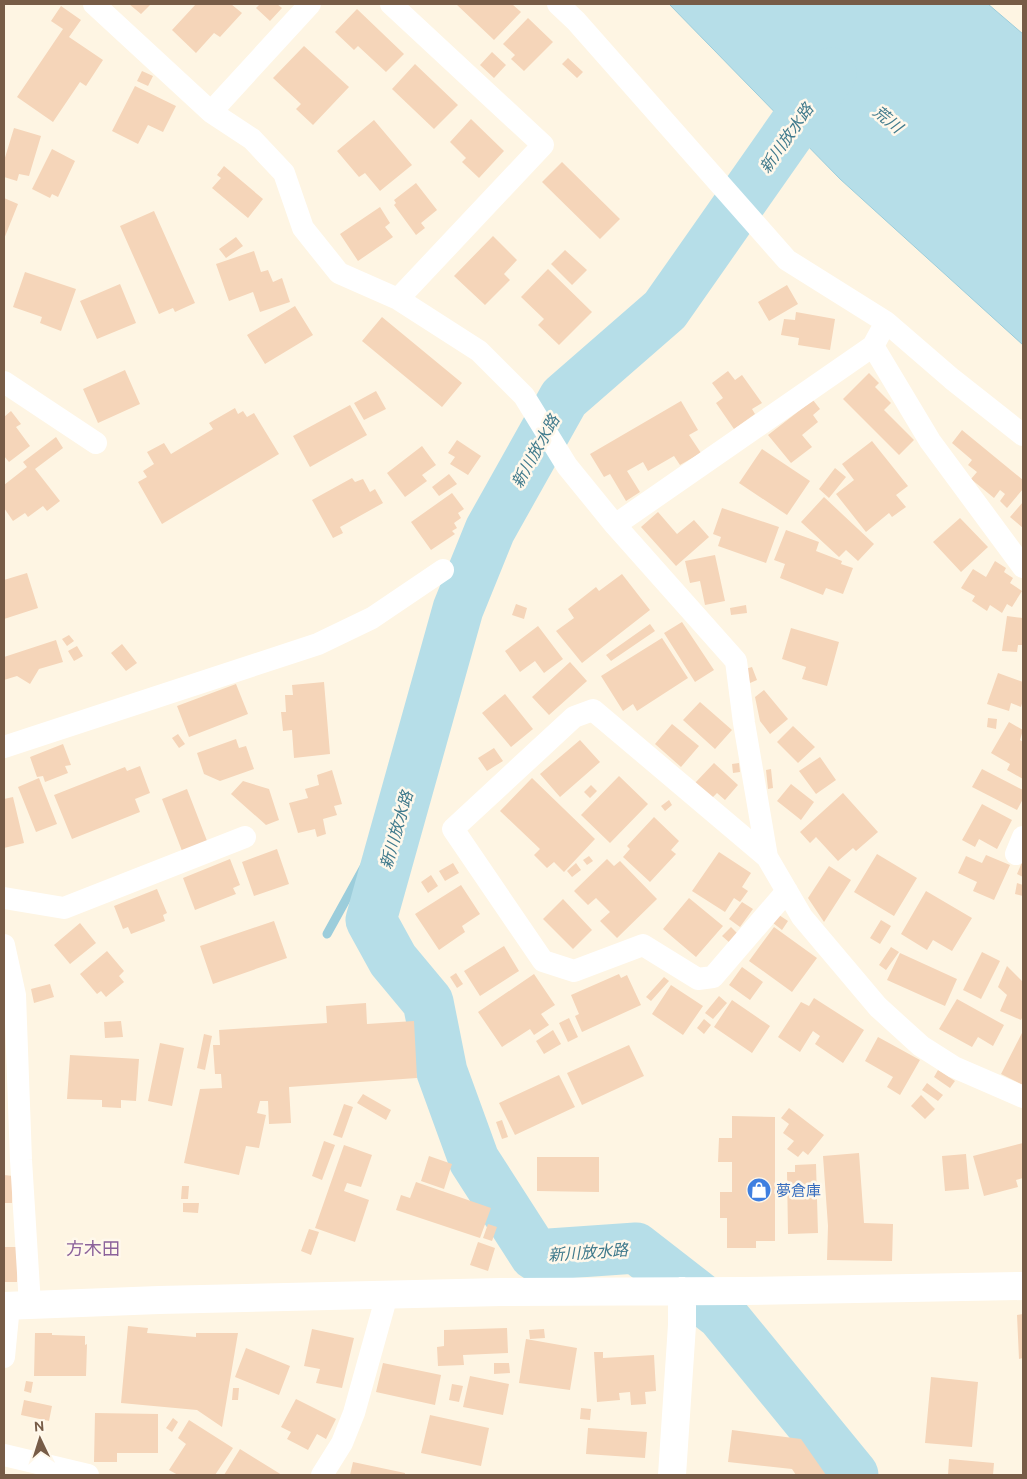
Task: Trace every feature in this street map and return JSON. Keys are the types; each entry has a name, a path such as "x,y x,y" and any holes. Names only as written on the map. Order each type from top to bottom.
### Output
{"street":[{"path":"94,4 211,112 252,139 284,173 302,228 339,273 398,299 479,351 524,396 568,466 615,525 736,661 744,723 767,857"},
{"path":"211,112 310,4"},
{"path":"390,4 543,145 398,299"},
{"path":"558,4 576,21 788,260 886,322 952,379 1023,434"},
{"path":"615,525 873,346 886,322"},
{"path":"873,346 930,441 1023,567"},
{"path":"4,382 96,443"},
{"path":"4,747 318,644 372,618 443,570"},
{"path":"787,891 713,977 698,979 643,945 574,971 543,961 453,829 574,717 593,710 767,857 787,891 802,918 878,1007 921,1046 954,1066 1023,1097"},
{"path":"4,898 64,908 245,837"},
{"path":"4,945 15,995 12,1160 14,1306 4,1357"},
{"path":"14,1306 501,1292 744,1291 1023,1286"},
{"path":"672,1475 682,1325 682,1291"},
{"path":"322,1475 342,1444 354,1413 387,1295"},
{"path":"4,1455 88,1475"}],"water":[{"name":"荒川","path":"669,4 988,4 1023,34 1023,345 840,179"}],"building":[{"path":"129,4 151,4 141,14"},
{"path":"196,4 231,4 242,13 220,37 214,33 196,53 172,30"},
{"path":"260,4 277,4 282,8 270,21 256,8"},
{"path":"456,4 512,4 521,12 494,40"},
{"path":"61,6 81,20 69,37 103,60 86,86 80,82 53,122 17,97 63,29 51,21"},
{"path":"357,9 404,54 386,72 358,46 354,50 335,32"},
{"path":"528,18 553,42 524,71 511,59 515,55 503,44"},
{"path":"304,46 349,87 313,125 296,109 301,104 273,78"},
{"path":"492,52 506,65 494,78 480,65"},
{"path":"568,58 583,72 577,78 562,64"},
{"path":"415,64 458,105 434,129 392,89"},
{"path":"142,71 153,76 148,86 137,81"},
{"path":"135,86 176,106 163,132 148,125 138,144 112,131"},
{"path":"471,119 504,151 479,178 462,162 466,158 450,142"},
{"path":"374,120 412,165 380,191 365,173 359,177 337,151"},
{"path":"14,128 41,136 29,176 19,174 17,181 4,177 4,161"},
{"path":"52,149 75,161 58,197 52,194 50,198 32,189"},
{"path":"562,162 620,219 600,239 542,182"},
{"path":"224,166 263,199 248,218 212,188 221,178 217,175"},
{"path":"416,183 437,210 421,223 425,228 416,235 394,205 396,203 394,200"},
{"path":"4,198 18,204 4,239"},
{"path":"380,207 390,223 385,227 393,237 358,261 340,234"},
{"path":"154,211 195,303 175,312 173,308 159,314 120,226"},
{"path":"493,236 517,260 504,274 510,280 485,305 454,276"},
{"path":"236,237 243,246 226,258 219,249"},
{"path":"565,250 587,270 572,285 551,264"},
{"path":"254,251 261,272 268,270 273,282 282,278 290,302 260,312 253,292 229,301 216,264"},
{"path":"548,269 592,312 559,345 538,325 544,319 521,297"},
{"path":"25,272 76,289 61,331 40,323 42,317 13,307"},
{"path":"120,284 136,323 97,339 80,301"},
{"path":"787,285 798,304 769,321 758,302"},
{"path":"295,306 313,335 265,364 247,335"},
{"path":"796,312 835,319 830,350 798,345 799,338 781,335 784,319 795,320"},
{"path":"382,317 462,383 442,407 362,341"},
{"path":"125,370 140,404 98,423 83,389"},
{"path":"728,371 735,380 742,375 762,403 752,409 755,414 734,429 716,403 723,398 712,383"},
{"path":"869,373 879,383 875,387 891,403 884,410 914,440 899,455 843,399"},
{"path":"376,391 386,409 364,420 354,403"},
{"path":"813,400 820,409 813,415 818,422 802,435 812,447 791,463 768,435"},
{"path":"681,401 698,430 689,435 701,453 680,465 674,456 648,471 643,462 627,471 640,492 626,501 610,474 604,477 590,454"},
{"path":"350,405 367,435 310,467 293,436"},
{"path":"235,408 238,414 243,411 247,417 254,413 279,454 162,524 138,482 147,477 143,471 154,464 147,452 164,443 171,454 213,429 209,423"},
{"path":"11,411 21,424 16,427 30,446 9,462 4,456 4,417"},
{"path":"962,430 1023,480 1023,489 1007,508 1000,501 1005,494 1000,490 994,498 971,479 977,472 968,465 972,460 952,443"},
{"path":"56,437 63,448 35,469 60,501 47,511 43,506 28,517 25,513 13,521 4,508 4,485 27,467 23,462"},
{"path":"457,440 481,456 468,475 450,464 455,457 448,453"},
{"path":"872,441 908,486 896,495 906,507 892,517 889,513 866,532 836,494 854,480 842,464"},
{"path":"422,446 436,465 422,475 427,481 405,497 387,473"},
{"path":"762,449 810,481 787,515 739,483"},
{"path":"835,468 846,477 829,498 819,489"},
{"path":"449,474 457,484 439,496 432,487"},
{"path":"352,478 355,482 363,479 370,492 375,489 383,503 340,527 343,533 333,538 312,500"},
{"path":"452,493 464,509 458,513 461,518 454,523 457,528 452,531 455,534 431,550 411,522"},
{"path":"824,497 874,544 858,561 846,550 839,557 801,522"},
{"path":"1023,502 1023,528 1010,517"},
{"path":"722,508 779,527 766,563 718,546 721,537 713,534"},
{"path":"658,512 677,534 694,520 709,537 676,566 641,527"},
{"path":"960,518 988,547 961,572 933,542"},
{"path":"786,530 819,542 816,551 842,561 841,564 853,568 843,594 826,588 823,595 780,578 785,564 774,560"},
{"path":"715,555 725,601 705,605 700,581 690,583 685,561"},
{"path":"995,561 1006,568 1004,572 1013,578 1010,583 1022,591 1012,607 1007,604 1002,613 990,605 987,611 972,601 975,596 961,588 973,569 986,577"},
{"path":"27,573 38,608 4,619 4,580"},
{"path":"622,574 650,610 582,663 556,631 574,618 568,609 596,587 599,591"},
{"path":"516,604 527,608 524,619 512,615"},
{"path":"746,605 747,613 731,615 730,608"},
{"path":"1007,616 1023,618 1023,645 1018,645 1017,652 1002,651"},
{"path":"682,622 714,670 695,682 664,633"},
{"path":"650,624 655,631 611,661 606,655"},
{"path":"538,626 563,659 544,673 535,661 520,672 505,651"},
{"path":"791,628 839,642 827,686 802,679 806,667 782,659"},
{"path":"69,635 74,641 67,646 62,639"},
{"path":"662,638 688,678 637,711 633,704 623,711 601,676"},
{"path":"56,640 63,662 39,669 30,684 17,676 4,680 4,657"},
{"path":"122,644 137,663 126,671 111,653"},
{"path":"77,646 83,656 74,661 68,651"},
{"path":"570,662 587,681 549,715 532,697"},
{"path":"752,667 757,680 750,683 745,669"},
{"path":"998,673 1023,682 1021,707 1011,703 1009,711 987,704"},
{"path":"324,682 330,754 294,758 292,730 283,731 281,712 286,712 285,695 293,695 292,685"},
{"path":"236,684 248,714 189,737 177,706"},
{"path":"764,690 788,719 770,734 760,721 755,697"},
{"path":"505,694 533,729 511,747 482,713"},
{"path":"700,702 732,730 715,749 683,720"},
{"path":"988,718 997,719 996,729 987,727"},
{"path":"1009,722 1023,730 1020,740 1023,742 1023,779 1007,770 1010,764 991,753"},
{"path":"672,724 699,746 681,767 655,744"},
{"path":"793,726 815,747 798,763 777,742"},
{"path":"178,734 185,744 179,748 172,738"},
{"path":"236,739 239,748 246,746 254,769 220,781 204,774 197,753"},
{"path":"580,740 600,762 560,797 540,774"},
{"path":"63,744 71,765 65,766 68,773 45,782 43,776 37,777 30,757"},
{"path":"494,748 503,761 487,771 478,758"},
{"path":"820,757 836,780 816,794 799,771"},
{"path":"714,763 738,785 725,800 717,793 712,798 695,783"},
{"path":"739,763 740,772 733,773 732,764"},
{"path":"140,766 150,793 135,799 140,812 72,839 54,795 125,767 127,771"},
{"path":"771,769 773,788 768,789 766,770"},
{"path":"982,769 1023,790 1023,799 1017,810 972,787"},
{"path":"332,770 342,804 334,806 337,815 323,819 326,834 317,837 315,829 298,833 289,803 308,798 305,789 319,785 317,775"},
{"path":"619,776 648,804 610,843 581,815"},
{"path":"39,778 57,824 36,832 18,787"},
{"path":"532,778 595,839 564,872 554,862 547,868 534,855 540,849 500,811"},
{"path":"243,781 269,789 279,820 266,825 231,794"},
{"path":"791,784 814,802 801,820 777,801"},
{"path":"591,785 597,791 590,798 584,792"},
{"path":"187,789 209,846 184,856 162,799"},
{"path":"843,793 878,832 856,851 853,848 838,861 816,837 810,843 800,832"},
{"path":"13,797 24,843 4,848 4,799"},
{"path":"669,800 672,805 665,811 661,806"},
{"path":"982,804 1012,820 997,849 979,839 975,847 962,840"},
{"path":"654,817 679,841 671,850 676,854 650,882 623,857 630,849 627,846"},
{"path":"277,849 289,884 254,896 242,862"},
{"path":"719,852 751,873 742,887 748,891 740,902 734,898 725,912 692,891"},
{"path":"877,854 917,878 894,916 854,892"},
{"path":"986,855 1010,865 994,900 973,891 977,882 958,873 966,856 982,863"},
{"path":"589,856 593,861 587,865 583,860"},
{"path":"230,859 240,885 233,888 236,894 195,910 183,878"},
{"path":"607,859 614,866 620,861 657,899 617,938 600,921 610,912 596,898 588,905 574,891"},
{"path":"1023,860 1023,877 1017,874"},
{"path":"453,863 459,873 445,881 439,871"},
{"path":"576,863 581,870 572,877 567,871"},
{"path":"829,866 851,880 824,922 808,898"},
{"path":"431,875 438,886 428,893 421,882"},
{"path":"1017,883 1023,885 1023,896 1015,894"},
{"path":"461,885 480,914 462,926 465,932 439,950 415,914"},
{"path":"157,889 167,913 163,915 165,921 131,934 128,927 123,929 114,906"},
{"path":"926,891 972,918 952,951 933,940 927,950 901,934"},
{"path":"689,898 723,926 696,957 663,929"},
{"path":"563,899 592,930 573,949 543,919"},
{"path":"742,902 753,909 740,927 729,919"},
{"path":"779,915 788,921 782,930 773,923"},
{"path":"881,920 891,926 880,944 870,938"},
{"path":"274,921 287,958 213,984 200,946"},
{"path":"80,923 96,943 70,964 54,945"},
{"path":"731,927 738,934 730,943 722,936"},
{"path":"774,927 817,958 792,992 749,961"},
{"path":"504,946 519,971 480,996 464,971"},
{"path":"891,947 899,952 886,970 879,965"},
{"path":"107,951 124,971 119,976 124,982 106,997 101,991 97,994 80,974"},
{"path":"982,952 1000,961 981,999 963,990"},
{"path":"900,953 957,979 945,1006 887,980"},
{"path":"1007,966 1023,982 1023,1016 1021,1020 1000,1011 1007,995 998,987"},
{"path":"742,967 763,982 750,1000 729,985"},
{"path":"456,973 463,984 457,988 450,977"},
{"path":"534,974 555,1005 541,1014 549,1025 534,1035 530,1029 502,1047 478,1012"},
{"path":"619,974 621,978 627,975 641,1005 582,1032 575,1016 579,1014 571,995"},
{"path":"664,977 669,981 651,1001 646,997"},
{"path":"50,984 54,997 34,1003 31,989"},
{"path":"671,985 703,1006 683,1035 652,1014"},
{"path":"719,996 727,1003 713,1019 705,1013"},
{"path":"814,998 864,1030 843,1063 815,1044 820,1036 813,1031 800,1052 778,1037 801,1002 809,1006"},
{"path":"957,999 1004,1025 993,1046 978,1037 972,1047 939,1029"},
{"path":"732,1000 770,1026 752,1053 714,1027"},
{"path":"366,1003 367,1024 414,1021 417,1078 289,1087 291,1123 269,1124 268,1101 260,1101 257,1113 266,1115 259,1148 246,1146 239,1175 184,1163 200,1089 222,1088 221,1074 215,1074 213,1045 220,1045 219,1030 327,1023 326,1006"},
{"path":"569,1018 578,1037 568,1042 559,1023"},
{"path":"704,1019 711,1025 704,1034 697,1028"},
{"path":"121,1021 123,1037 105,1038 104,1022"},
{"path":"553,1030 561,1044 544,1054 536,1041"},
{"path":"1023,1031 1023,1085 1001,1074"},
{"path":"204,1034 212,1036 205,1070 197,1068"},
{"path":"878,1037 920,1060 900,1095 887,1087 893,1077 865,1061"},
{"path":"160,1043 184,1048 172,1106 148,1101"},
{"path":"629,1045 644,1076 582,1105 567,1073"},
{"path":"70,1055 139,1059 136,1101 121,1100 121,1108 102,1107 102,1100 67,1099"},
{"path":"938,1070 955,1081 950,1088 934,1077"},
{"path":"559,1075 575,1107 515,1135 499,1103"},
{"path":"927,1083 943,1095 938,1101 922,1090"},
{"path":"363,1094 391,1110 386,1120 357,1103"},
{"path":"921,1095 935,1109 925,1119 911,1106"},
{"path":"344,1104 353,1107 342,1138 333,1135"},
{"path":"789,1108 824,1135 808,1155 803,1151 798,1157 787,1149 794,1141 783,1133 789,1124 781,1118"},
{"path":"732,1116 775,1117 775,1241 756,1241 756,1248 727,1248 727,1218 720,1218 720,1192 732,1192 732,1162 718,1162 719,1138 732,1138"},
{"path":"502,1120 508,1137 502,1139 496,1122"},
{"path":"324,1141 335,1145 322,1180 312,1176"},
{"path":"1023,1143 1023,1178 1016,1180 1018,1187 984,1196 973,1156"},
{"path":"344,1145 372,1155 361,1187 347,1183 344,1191 369,1200 355,1242 315,1228"},
{"path":"859,1153 864,1223 893,1224 892,1261 827,1260 828,1226 823,1156"},
{"path":"966,1154 969,1189 945,1191 942,1156"},
{"path":"429,1156 452,1164 444,1189 421,1181"},
{"path":"537,1157 599,1157 599,1192 537,1191"},
{"path":"816,1164 818,1233 788,1234 787,1172 795,1172 795,1165"},
{"path":"4,1175 13,1176 12,1203 4,1203"},
{"path":"416,1182 491,1208 480,1238 396,1210 401,1195 410,1198"},
{"path":"182,1186 189,1186 188,1199 181,1199"},
{"path":"183,1203 199,1203 198,1213 183,1212"},
{"path":"488,1224 497,1227 492,1241 483,1238"},
{"path":"309,1229 319,1232 311,1255 301,1251"},
{"path":"478,1242 495,1248 488,1271 470,1265"},
{"path":"4,1247 19,1247 17,1282 4,1282"},
{"path":"1023,1314 1023,1358 1019,1359 1017,1315"},
{"path":"128,1326 148,1328 147,1333 196,1337 196,1333 238,1333 222,1427 197,1410 121,1403"},
{"path":"507,1328 508,1353 463,1355 464,1365 438,1366 437,1347 444,1346 444,1330"},
{"path":"312,1329 354,1338 342,1388 316,1383 320,1369 304,1366"},
{"path":"544,1329 545,1338 530,1339 529,1330"},
{"path":"35,1333 85,1336 85,1345 87,1344 86,1376 34,1376"},
{"path":"526,1339 577,1348 570,1390 519,1383"},
{"path":"246,1348 290,1366 279,1395 235,1377"},
{"path":"594,1352 603,1352 603,1358 654,1355 656,1391 645,1392 646,1404 631,1405 630,1392 619,1393 620,1400 597,1402"},
{"path":"383,1363 441,1375 435,1405 376,1392"},
{"path":"494,1363 509,1363 510,1373 494,1374"},
{"path":"470,1376 509,1384 503,1415 463,1407"},
{"path":"931,1377 978,1382 972,1447 925,1443"},
{"path":"26,1381 33,1382 31,1393 24,1391"},
{"path":"452,1384 463,1386 459,1402 449,1400"},
{"path":"233,1388 239,1388 238,1400 232,1400"},
{"path":"296,1399 336,1419 326,1439 317,1434 308,1450 287,1439 291,1432 281,1427"},
{"path":"24,1400 52,1406 49,1421 21,1415"},
{"path":"581,1408 591,1409 590,1420 580,1419"},
{"path":"95,1413 158,1414 158,1453 117,1453 117,1462 94,1462"},
{"path":"430,1415 489,1428 481,1466 421,1453"},
{"path":"173,1418 178,1422 172,1432 166,1428"},
{"path":"189,1420 233,1448 215,1475 178,1475 169,1470 186,1444 178,1438"},
{"path":"588,1428 647,1432 645,1458 586,1454"},
{"path":"732,1430 801,1439 826,1475 796,1475 792,1469 728,1462"},
{"path":"240,1449 282,1475 224,1475"},
{"path":"949,1459 994,1463 993,1475 948,1475"},
{"path":"353,1462 405,1473 405,1475 350,1475"}],"waterway":[{"name":"新川放水路","path":"831,73 665,310 564,398 490,530 458,609 371,920 393,960 428,1002 442,1072 474,1160 535,1255 636,1248 722,1315 853,1475"},
{"path":"327,934 369,858 393,845"}],"place":[{"name":"夢倉庫","path":"759,1190"}],"district":[{"name":"方木田","path":"93,1248"}]}
